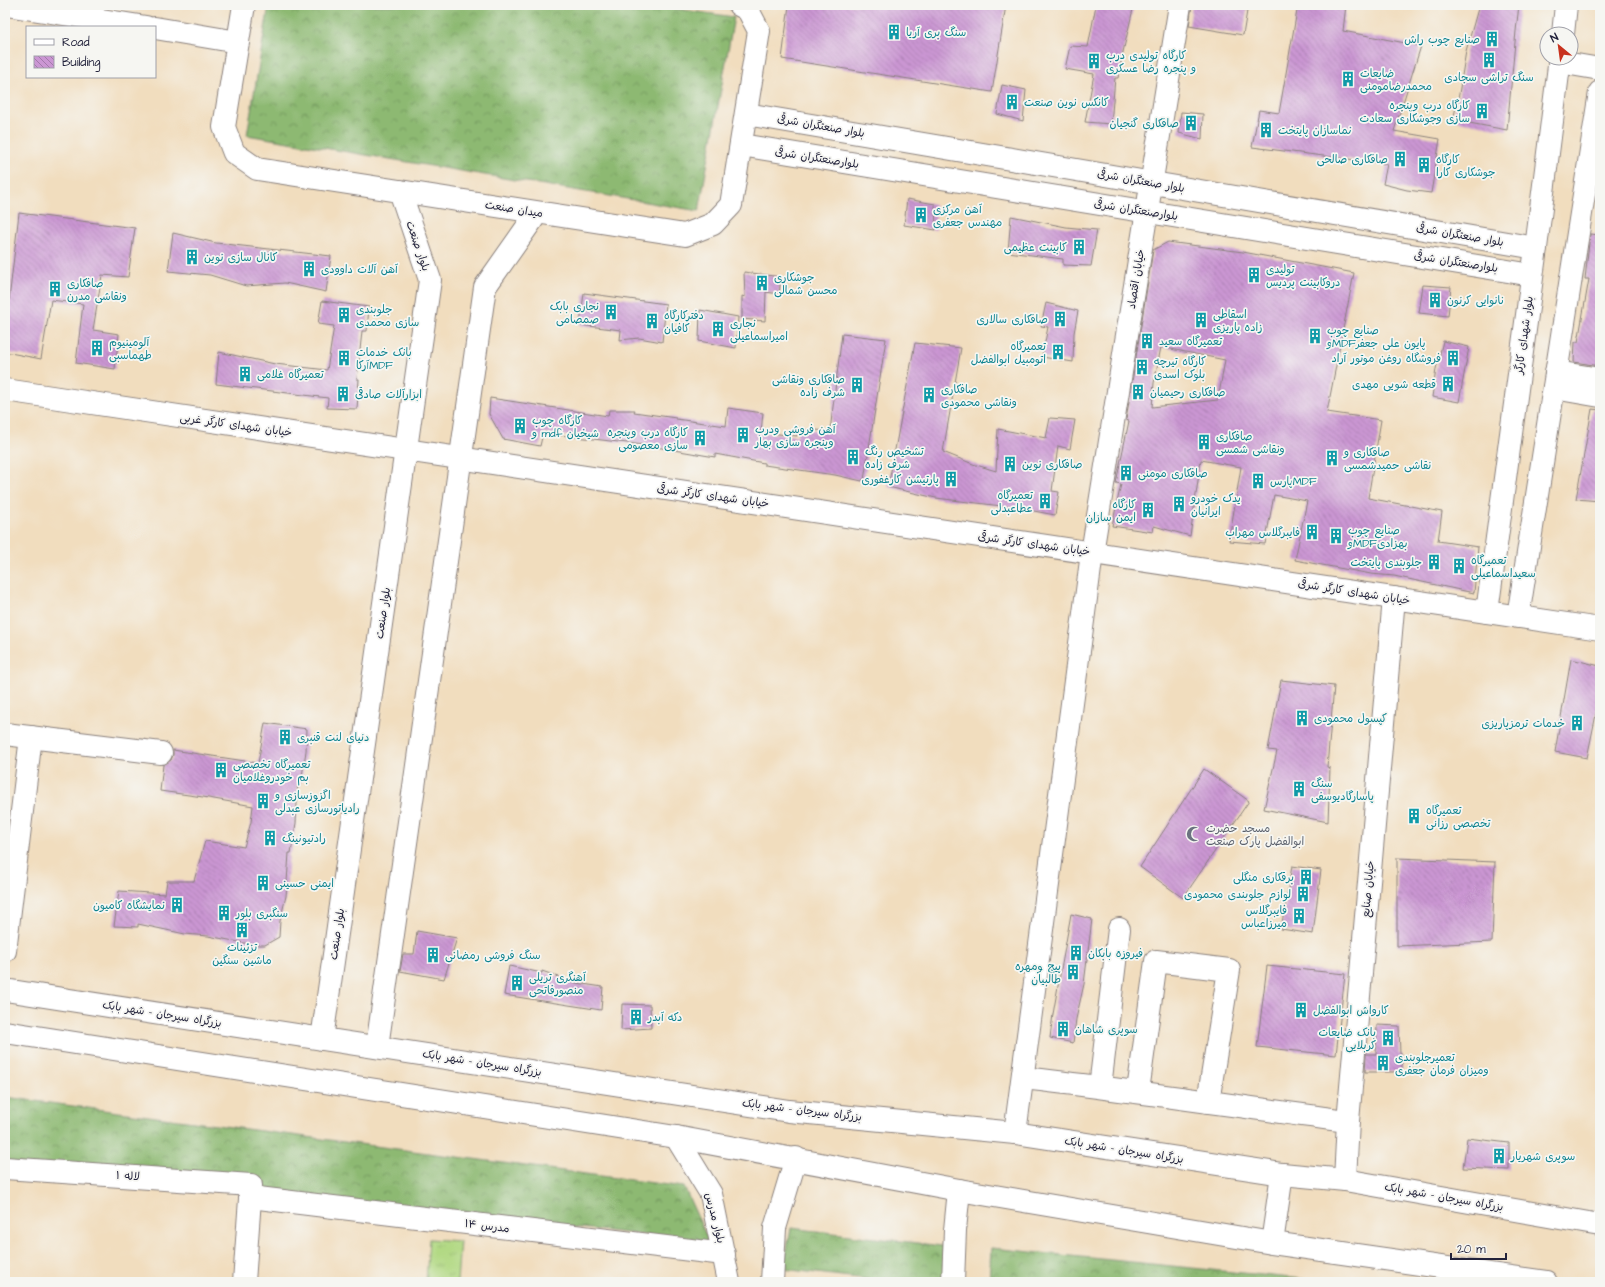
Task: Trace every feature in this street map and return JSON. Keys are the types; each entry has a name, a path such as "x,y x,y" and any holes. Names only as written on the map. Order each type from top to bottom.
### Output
{"main road":[{"path":"6,5 140,26"},
{"name":"میدان صنعت","path":"244,5 224,127 234,153 257,169 685,235 713,224 731,205 759,32 748,10 739,5"},
{"name":"خیابان اقتصاد","path":"1015,1133 1092,553 1180,5"},
{"path":"1563,26 1566,5"},
{"path":"156,28 238,42"},
{"path":"1579,64 1600,69"},
{"name":"بلوار شهدای کارگر","path":"1487,612 1536,248 1558,66"},
{"path":"1518,617 1600,92"},
{"name":"بلوار صنعتگران شرقی","path":"746,114 1536,248"},
{"path":"824,159 830,128"},
{"name":"بلوارصنعتگران شرقی","path":"741,145 1532,275"},
{"name":"بلوار صنعت","path":"322,1038 430,280 400,191"},
{"path":"377,1047 464,459 485,287 537,213"},
{"path":"1555,380 1600,379"},
{"path":"1555,380 1600,396"},
{"name":"خیابان شهدای کارگر غربی","path":"5,390 464,459"},
{"name":"خیابان شهدای کارگر شرقی","path":"464,459 1600,629"},
{"name":"خیابان صنایع","path":"1345,1180 1348,1121 1394,598"},
{"path":"5,734 161,753"},
{"path":"5,951 31,737"},
{"path":"1100,1087 1119,929"},
{"path":"1138,1091 1156,961 1229,970 1208,1102"},
{"name":"بزرگراه سیرجان - شهر بابک","path":"5,990 789,1110 1015,1133 1282,1174 1345,1180 1600,1225"},
{"path":"5,1032 676,1137 796,1158 959,1190 1272,1243 1508,1279 1546,1282"},
{"path":"1023,1078 1138,1091 1348,1121"},
{"name":"بلوار مدرس","path":"676,1137 711,1194 729,1282"},
{"path":"772,1282 775,1228 796,1158"},
{"name":"لاله ۱","path":"5,1168 251,1191"},
{"path":"1272,1243 1282,1174"},
{"path":"953,1282 955,1230 959,1190"},
{"path":"244,1282 251,1191"},
{"name":"مدرس ۱۴","path":"251,1191 724,1254"}],"green space":[{"path":"269,5 649,5 734,17 699,211 247,135"},
{"path":"5,1097 684,1187 709,1242 5,1165"},
{"path":"791,1228 959,1248 953,1282 892,1282 783,1269"},
{"path":"429,1239 460,1241 457,1282 426,1282"},
{"path":"991,1248 1332,1282 989,1282"}],"building":[{"name":"سنگ بری آریا","path":"789,5 1006,5 992,92 782,59"},
{"path":"1096,5 1134,5 1118,78 1115,78 1111,124 1085,122 1094,74 1065,69 1070,46 1088,47"},
{"path":"1192,5 1248,5 1243,35 1189,26"},
{"name":"ضایعات محمدرضامومنی","path":"1298,5 1346,5 1343,31 1421,46 1394,131 1440,139 1431,193 1407,190 1383,184 1387,164 1252,147 1259,110 1279,113"},
{"path":"1479,5 1519,5 1507,130 1453,120 1466,51"},
{"name":"کانکس نوین صنعت","path":"1002,85 1026,90 1023,121 997,114"},
{"name":"صافکاری گنجیان","path":"1181,112 1203,114 1202,139 1179,133"},
{"name":"آهن مرکزی مهندس جعفری","path":"907,199 935,204 936,230 904,225"},
{"name":"صافکاری ونقاشی مدرن","path":"19,213 135,228 128,277 102,275 93,330 119,334 115,369 76,363 83,304 51,300 41,359 5,352 5,335"},
{"path":"1011,216 1066,227 1097,230 1091,266 1063,265 1063,259 1008,252"},
{"path":"173,233 216,243 331,256 326,292 285,283 246,286 210,275 168,271"},
{"path":"1590,234 1600,235 1600,366 1574,362 1575,342 1578,342 1589,279 1585,279"},
{"path":"1168,242 1243,252 1354,273 1327,412 1381,420 1368,498 1442,512 1438,541 1478,547 1474,593 1394,576 1371,574 1295,560 1307,501 1274,495 1265,544 1229,541 1241,467 1201,460 1190,536 1154,526 1153,532 1112,526 1121,484 1116,483 1129,421 1126,420 1153,250","holes":["1161,347 1225,360 1218,400 1152,407 1154,383"]},
{"path":"744,272 781,277 779,294 766,292 765,321 742,319 742,296 745,297"},
{"name":"نانوایی کرنون","path":"1423,285 1451,287 1448,316 1419,313"},
{"path":"584,293 666,304 662,342 639,338 620,340 621,330 580,325"},
{"path":"322,301 369,307 367,331 362,331 357,379 359,379 357,409 327,408 328,398 216,384 219,352 275,364 327,370 334,326 318,324"},
{"path":"1046,303 1078,311 1074,333 1073,362 1042,357 1048,327 1041,326"},
{"name":"نجاری امیراسماعیلی","path":"700,310 738,317 736,348 699,341"},
{"path":"842,334 886,339 864,480 863,479 862,481 835,475 764,465 764,463 715,454 715,457 644,445 543,433 540,446 503,439 489,414 490,398 608,416 609,410 635,410 634,412 726,426 728,408 763,413 761,432 797,436 798,429 830,431"},
{"path":"1443,341 1469,347 1459,402 1432,397 1436,369"},
{"path":"915,343 961,348 943,452 996,471 998,429 1046,438 1050,418 1075,420 1070,449 1058,446 1052,491 1059,492 1055,515 1018,508 936,498 888,487"},
{"path":"1592,409 1600,410 1600,501 1576,499"},
{"name":"خدمات ترمزپاریزی","path":"1571,659 1600,666 1600,695 1587,758 1555,752"},
{"path":"1281,680 1334,686 1327,767 1330,768 1328,822 1264,809 1277,751 1268,750"},
{"path":"265,723 307,729 306,751 301,783 298,783 296,823 291,853 289,853 286,896 280,921 279,937 265,945 255,945 208,936 185,934 138,924 138,927 114,926 119,891 165,894 167,881 194,881 205,841 244,847 251,822 253,806 160,791 163,765 171,760 173,750 258,763"},
{"name":"مسجد حضرت ابوالفضل پارک صنعت","path":"1204,769 1249,801 1183,898 1140,867"},
{"path":"1397,858 1495,862 1492,942 1397,946"},
{"path":"1292,866 1321,870 1313,934 1281,929"},
{"path":"1071,914 1092,919 1084,984 1076,1019 1073,1043 1050,1038"},
{"name":"سنگ فروشی رمضانی","path":"417,931 457,938 444,979 400,971 403,954 414,954"},
{"path":"509,966 542,973 542,971 576,983 603,987 601,1010 504,995"},
{"name":"کارواش ابوالفضل","path":"1267,966 1345,974 1336,1055 1257,1047"},
{"name":"دکه آبدر","path":"622,1004 650,1005 651,1028 621,1030"},
{"path":"1377,1025 1399,1026 1402,1072 1365,1072 1366,1054 1376,1054"},
{"path":"1467,1138 1509,1143 1509,1170 1463,1168"}],"place":[{"name":"سنگ بری آریا","path":"894,32"},
{"name":"صنایع چوب راش","path":"1492,39"},
{"name":"سنگ تراشی سجادی","path":"1489,60"},
{"name":"کارگاه تولیدی درب و پنجره رضا عسکری","path":"1094,61"},
{"name":"ضایعات محمدرضامومنی","path":"1348,79"},
{"name":"کانکس نوین صنعت","path":"1012,102"},
{"name":"کارگاه درب وپنجره سازی وجوشکاری سعادت","path":"1482,111"},
{"name":"صافکاری گنجیان","path":"1191,123"},
{"name":"نماسازان پایتخت","path":"1266,130"},
{"name":"صافکاری صالحی","path":"1400,159"},
{"name":"کارگاه جوشکاری کارا","path":"1424,165"},
{"name":"آهن مرکزی مهندس جعفری","path":"921,215"},
{"name":"کابینت عظیمی","path":"1079,247"},
{"name":"کانال سازی نوین","path":"192,257"},
{"name":"آهن آلات داوودی","path":"309,269"},
{"name":"تولیدی دروکابینت پردیس","path":"1254,275"},
{"name":"جوشکاری محسن شمالی","path":"762,283"},
{"name":"صافکاری ونقاشی مدرن","path":"55,289"},
{"name":"نانوایی کرنون","path":"1435,300"},
{"name":"نجاری بابک صمصامی","path":"611,312"},
{"name":"جلوبندی سازی محمدی","path":"344,315"},
{"name":"صافکاری سالاری","path":"1060,319"},
{"name":"اسقاطی زاده پاریزی","path":"1201,320"},
{"name":"دفترکارگاه کافیان","path":"652,321"},
{"name":"نجاری امیراسماعیلی","path":"718,329"},
{"name":"صنایع چوب وMDFپایون علی جعفر","path":"1315,336"},
{"name":"تعمیرگاه سعید","path":"1147,341"},
{"name":"آلومینیوم طهماسبی","path":"97,348"},
{"name":"تعمیرگاه اتومبیل ابوالفضل","path":"1058,352"},
{"name":"بانک خدمات آرکاMDF","path":"344,358"},
{"name":"فروشگاه روغن موتور آراد","path":"1453,358"},
{"name":"کارگاه تیرچه بلوک اسدی","path":"1142,367"},
{"name":"تعمیرگاه غلامی","path":"245,374"},
{"name":"قطعه شویی مهدی","path":"1448,384"},
{"name":"صافکاری ونقاشی شرف زاده","path":"857,385"},
{"name":"صافکاری رحیمیان","path":"1138,392"},
{"name":"ابزارآلات صادقی","path":"343,394"},
{"name":"صافکاری ونقاشی محمودی","path":"929,395"},
{"name":"کارگاه چوب و mdf شیخیان","path":"520,426"},
{"name":"آهن فروشی ودرب وپنجره سازی بهار","path":"743,435"},
{"name":"کارگاه درب وپنجره سازی معصومی","path":"700,438"},
{"name":"صافکاری ونقاشی شمسی","path":"1204,442"},
{"name":"تشخیص رنگ شرف زاده","path":"853,457"},
{"name":"صافکاری و نقاشی حمیدشمسی","path":"1332,458"},
{"name":"صافکاری نوین","path":"1010,464"},
{"name":"صافکاری مومنی","path":"1126,473"},
{"name":"پارتیشن کارغفوری","path":"951,479"},
{"name":"پارسMDF","path":"1258,481"},
{"name":"تعمیرگاه عطاعبدلی","path":"1045,501"},
{"name":"یدک خودرو ایرانیان","path":"1179,504"},
{"name":"کارگاه ایمن سازان","path":"1148,510"},
{"name":"فایبرگلاس مهراب","path":"1312,532"},
{"name":"صنایع چوب وMDFبهزادی","path":"1336,536"},
{"name":"جلوبندی پایتخت","path":"1434,562"},
{"name":"تعمیرگاه سعیداسماعیلی","path":"1459,566"},
{"name":"کپسول محمودی","path":"1302,718"},
{"name":"خدمات ترمزپاریزی","path":"1577,723"},
{"name":"دنیای لنت قنبری","path":"285,737"},
{"name":"تعمیرگاه تخصصی بم خودروغلامیان","path":"221,770"},
{"name":"سنگ پاسارگادیوسفی","path":"1299,789"},
{"name":"اگزوزسازی و رادیاتورسازی عبدلی","path":"263,801"},
{"name":"تعمیرگاه تخصصی رزانی","path":"1414,816"},
{"name":"مسجد حضرت ابوالفضل پارک صنعت","path":"1194,834"},
{"name":"رادتیونینگ","path":"270,838"},
{"name":"برقکاری منگلی","path":"1306,877"},
{"name":"ایمنی حسینی","path":"263,883"},
{"name":"لوازم جلوبندی محمودی","path":"1303,894"},
{"name":"نمایشگاه کامیون","path":"177,905"},
{"name":"سنگبری بلور","path":"224,913"},
{"name":"فایبرگلاس میرزاعباس","path":"1299,916"},
{"name":"تزئینات ماشین سنگین","path":"242,930"},
{"name":"فیروزه بابکان","path":"1076,953"},
{"name":"سنگ فروشی رمضانی","path":"433,955"},
{"name":"پیچ ومهره طالبیان","path":"1073,972"},
{"name":"آهنگری تریلی منصورفاتحی","path":"517,983"},
{"name":"کارواش ابوالفضل","path":"1301,1010"},
{"name":"دکه آبدر","path":"636,1017"},
{"name":"سوپری شاهان","path":"1063,1029"},
{"name":"بانک ضایعات کربلایی","path":"1388,1038"},
{"name":"تعمیرجلوبندی ومیزان فرمان جعفری","path":"1383,1063"},
{"name":"سوپری شهریار","path":"1499,1156"}]}
